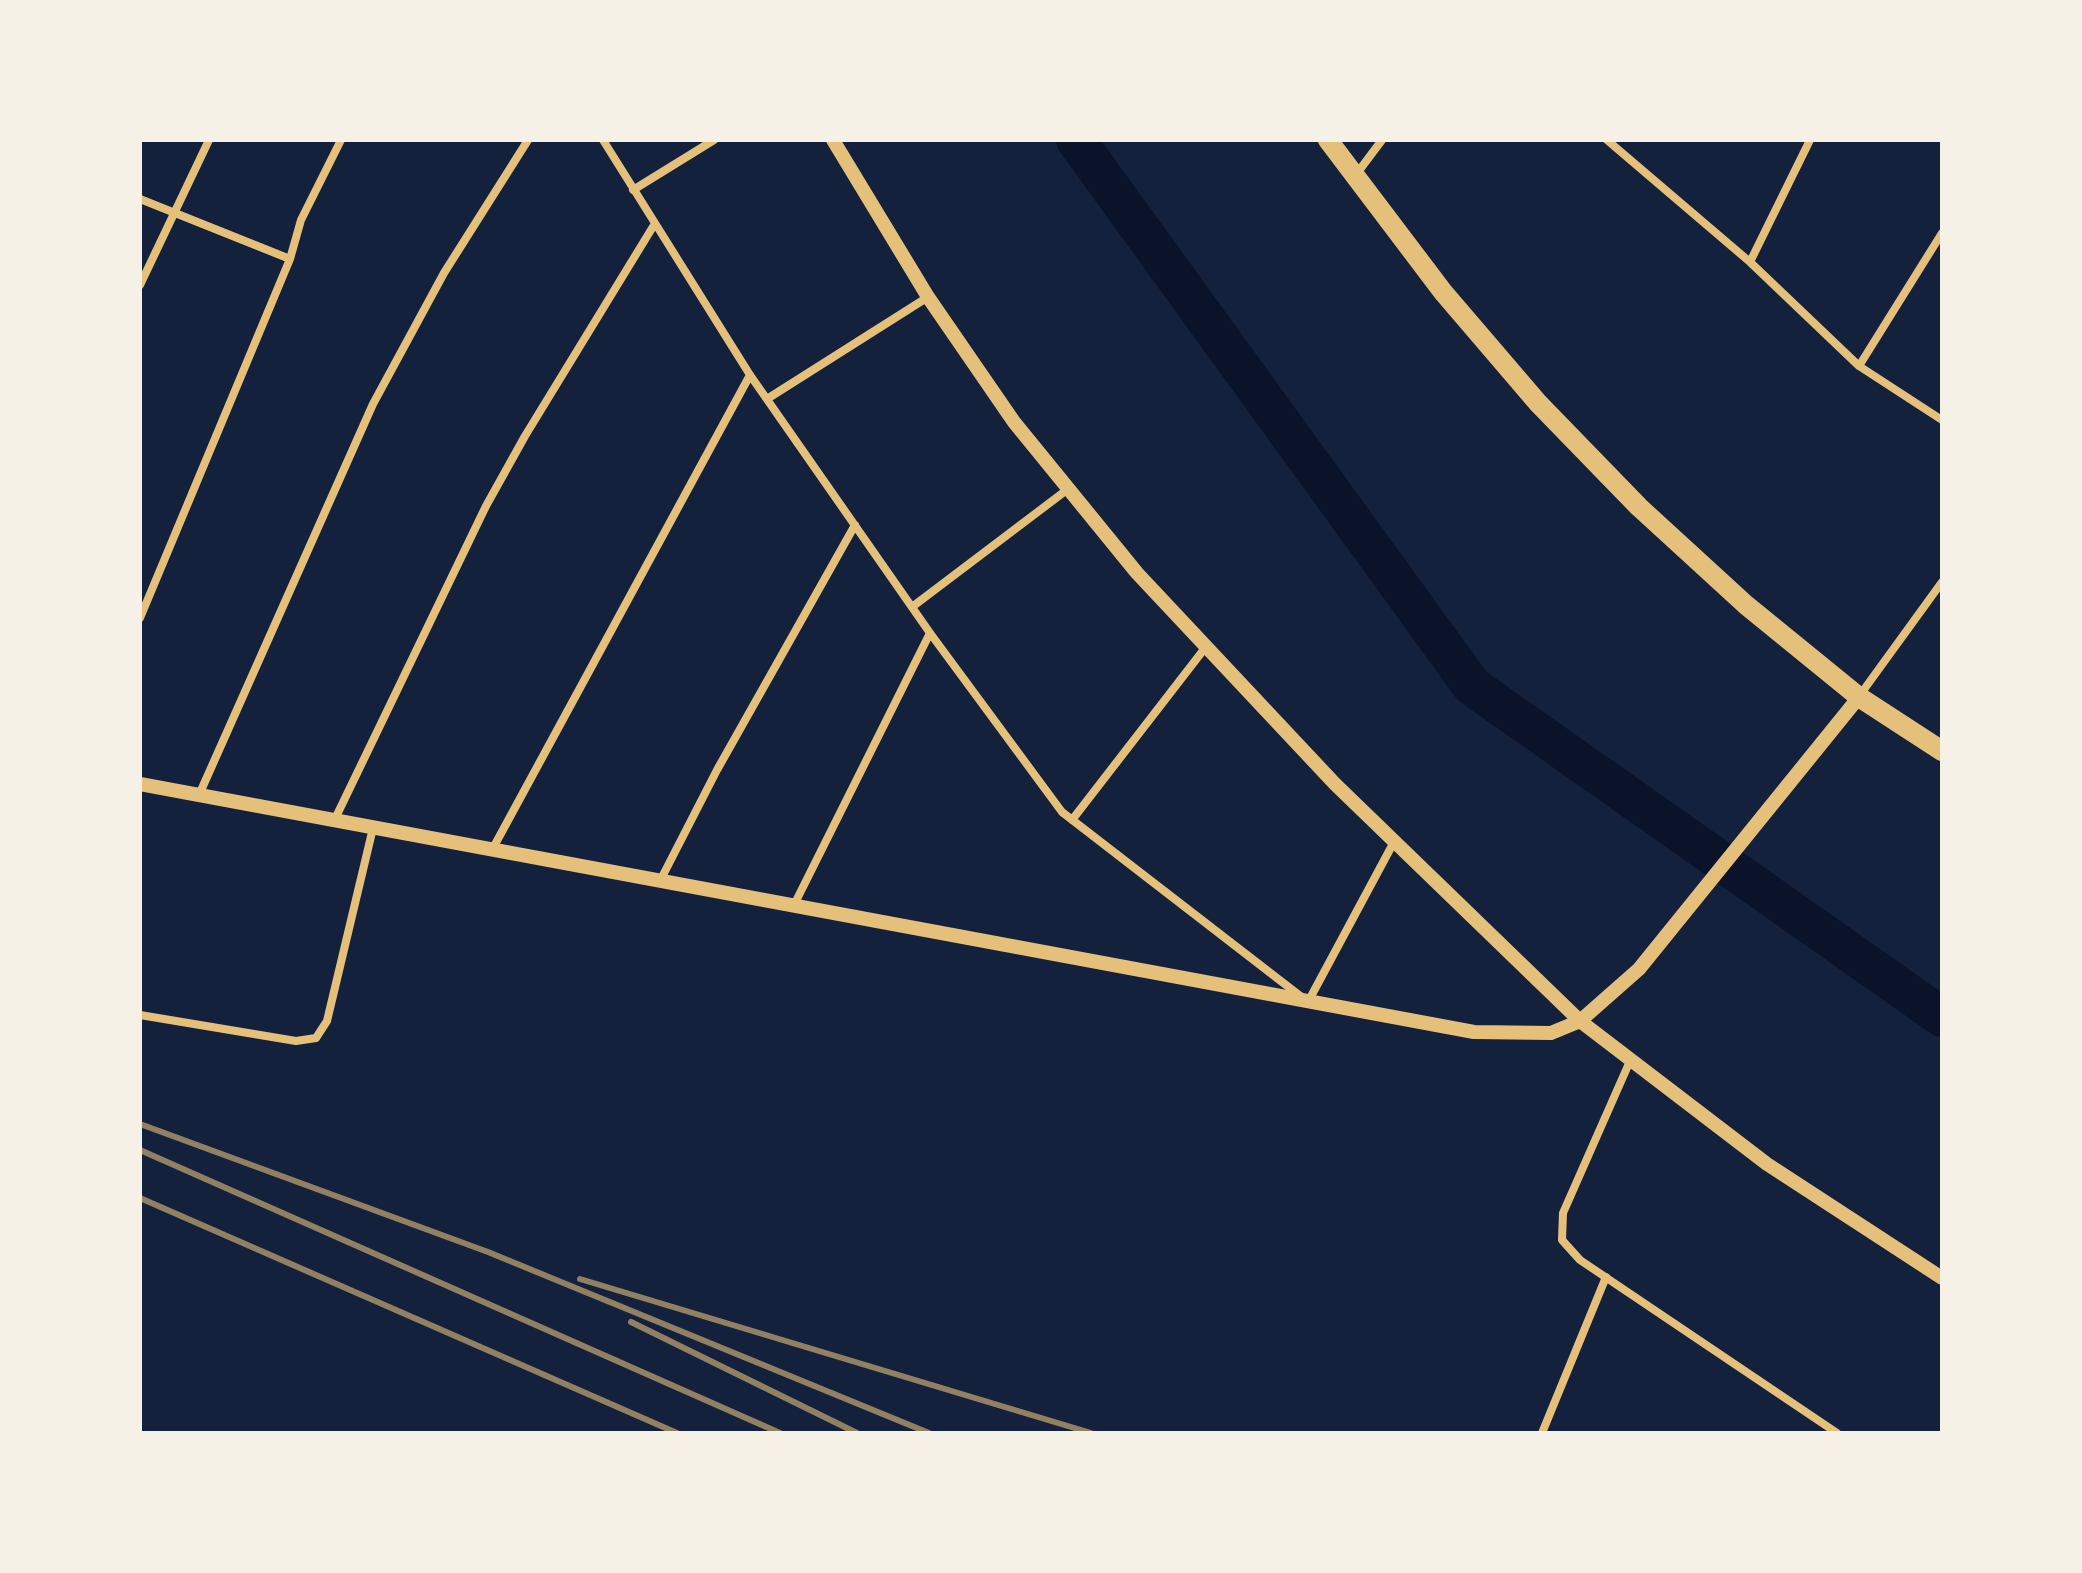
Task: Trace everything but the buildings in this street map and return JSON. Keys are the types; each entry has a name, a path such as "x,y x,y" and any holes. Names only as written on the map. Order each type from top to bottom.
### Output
{"main road":[{"path":"1328,140 1443,292 1538,403 1598,465 1746,605 1859,697 1942,751"}],"street":[{"path":"140,285 172,212 209,140"},
{"path":"140,618 290,259 301,220 341,140"},
{"path":"199,795 373,404 444,273 528,140"},
{"path":"603,140 750,375 1050,799 1072,820 1308,1002"},
{"path":"633,190 714,140"},
{"path":"833,140 928,297 1014,422 1205,648 1580,1021 1767,1164 1942,1278"},
{"path":"1355,177 1382,140"},
{"path":"1607,140 1750,262 1859,366 1942,420"},
{"path":"1750,262 1810,140"},
{"path":"140,199 290,259"},
{"path":"334,821 486,506 559,378 654,225"},
{"path":"1859,366 1942,233"},
{"path":"767,399 928,297"},
{"path":"492,850 750,375"},
{"path":"912,607 1068,489"},
{"path":"660,881 717,770 855,525"},
{"path":"140,784 1308,1002 1510,1035 1551,1033 1580,1021 1639,969 1804,768 1942,582"},
{"path":"793,906 930,633"},
{"path":"1072,820 1205,648"},
{"path":"140,1015 296,1041 316,1038 327,1021 373,828"},
{"path":"1308,1002 1395,840"},
{"path":"1630,1061 1560,1226 1570,1252 1837,1433"},
{"path":"1542,1433 1606,1277"}],"waterway":[{"path":"1076,140 1472,686 1942,1017"}],"railway":[{"path":"140,1124 488,1252 929,1433"},
{"path":"140,1150 780,1433"},
{"path":"140,1198 677,1433"},
{"path":"580,1279 1091,1433"},
{"path":"631,1322 857,1433"}]}
